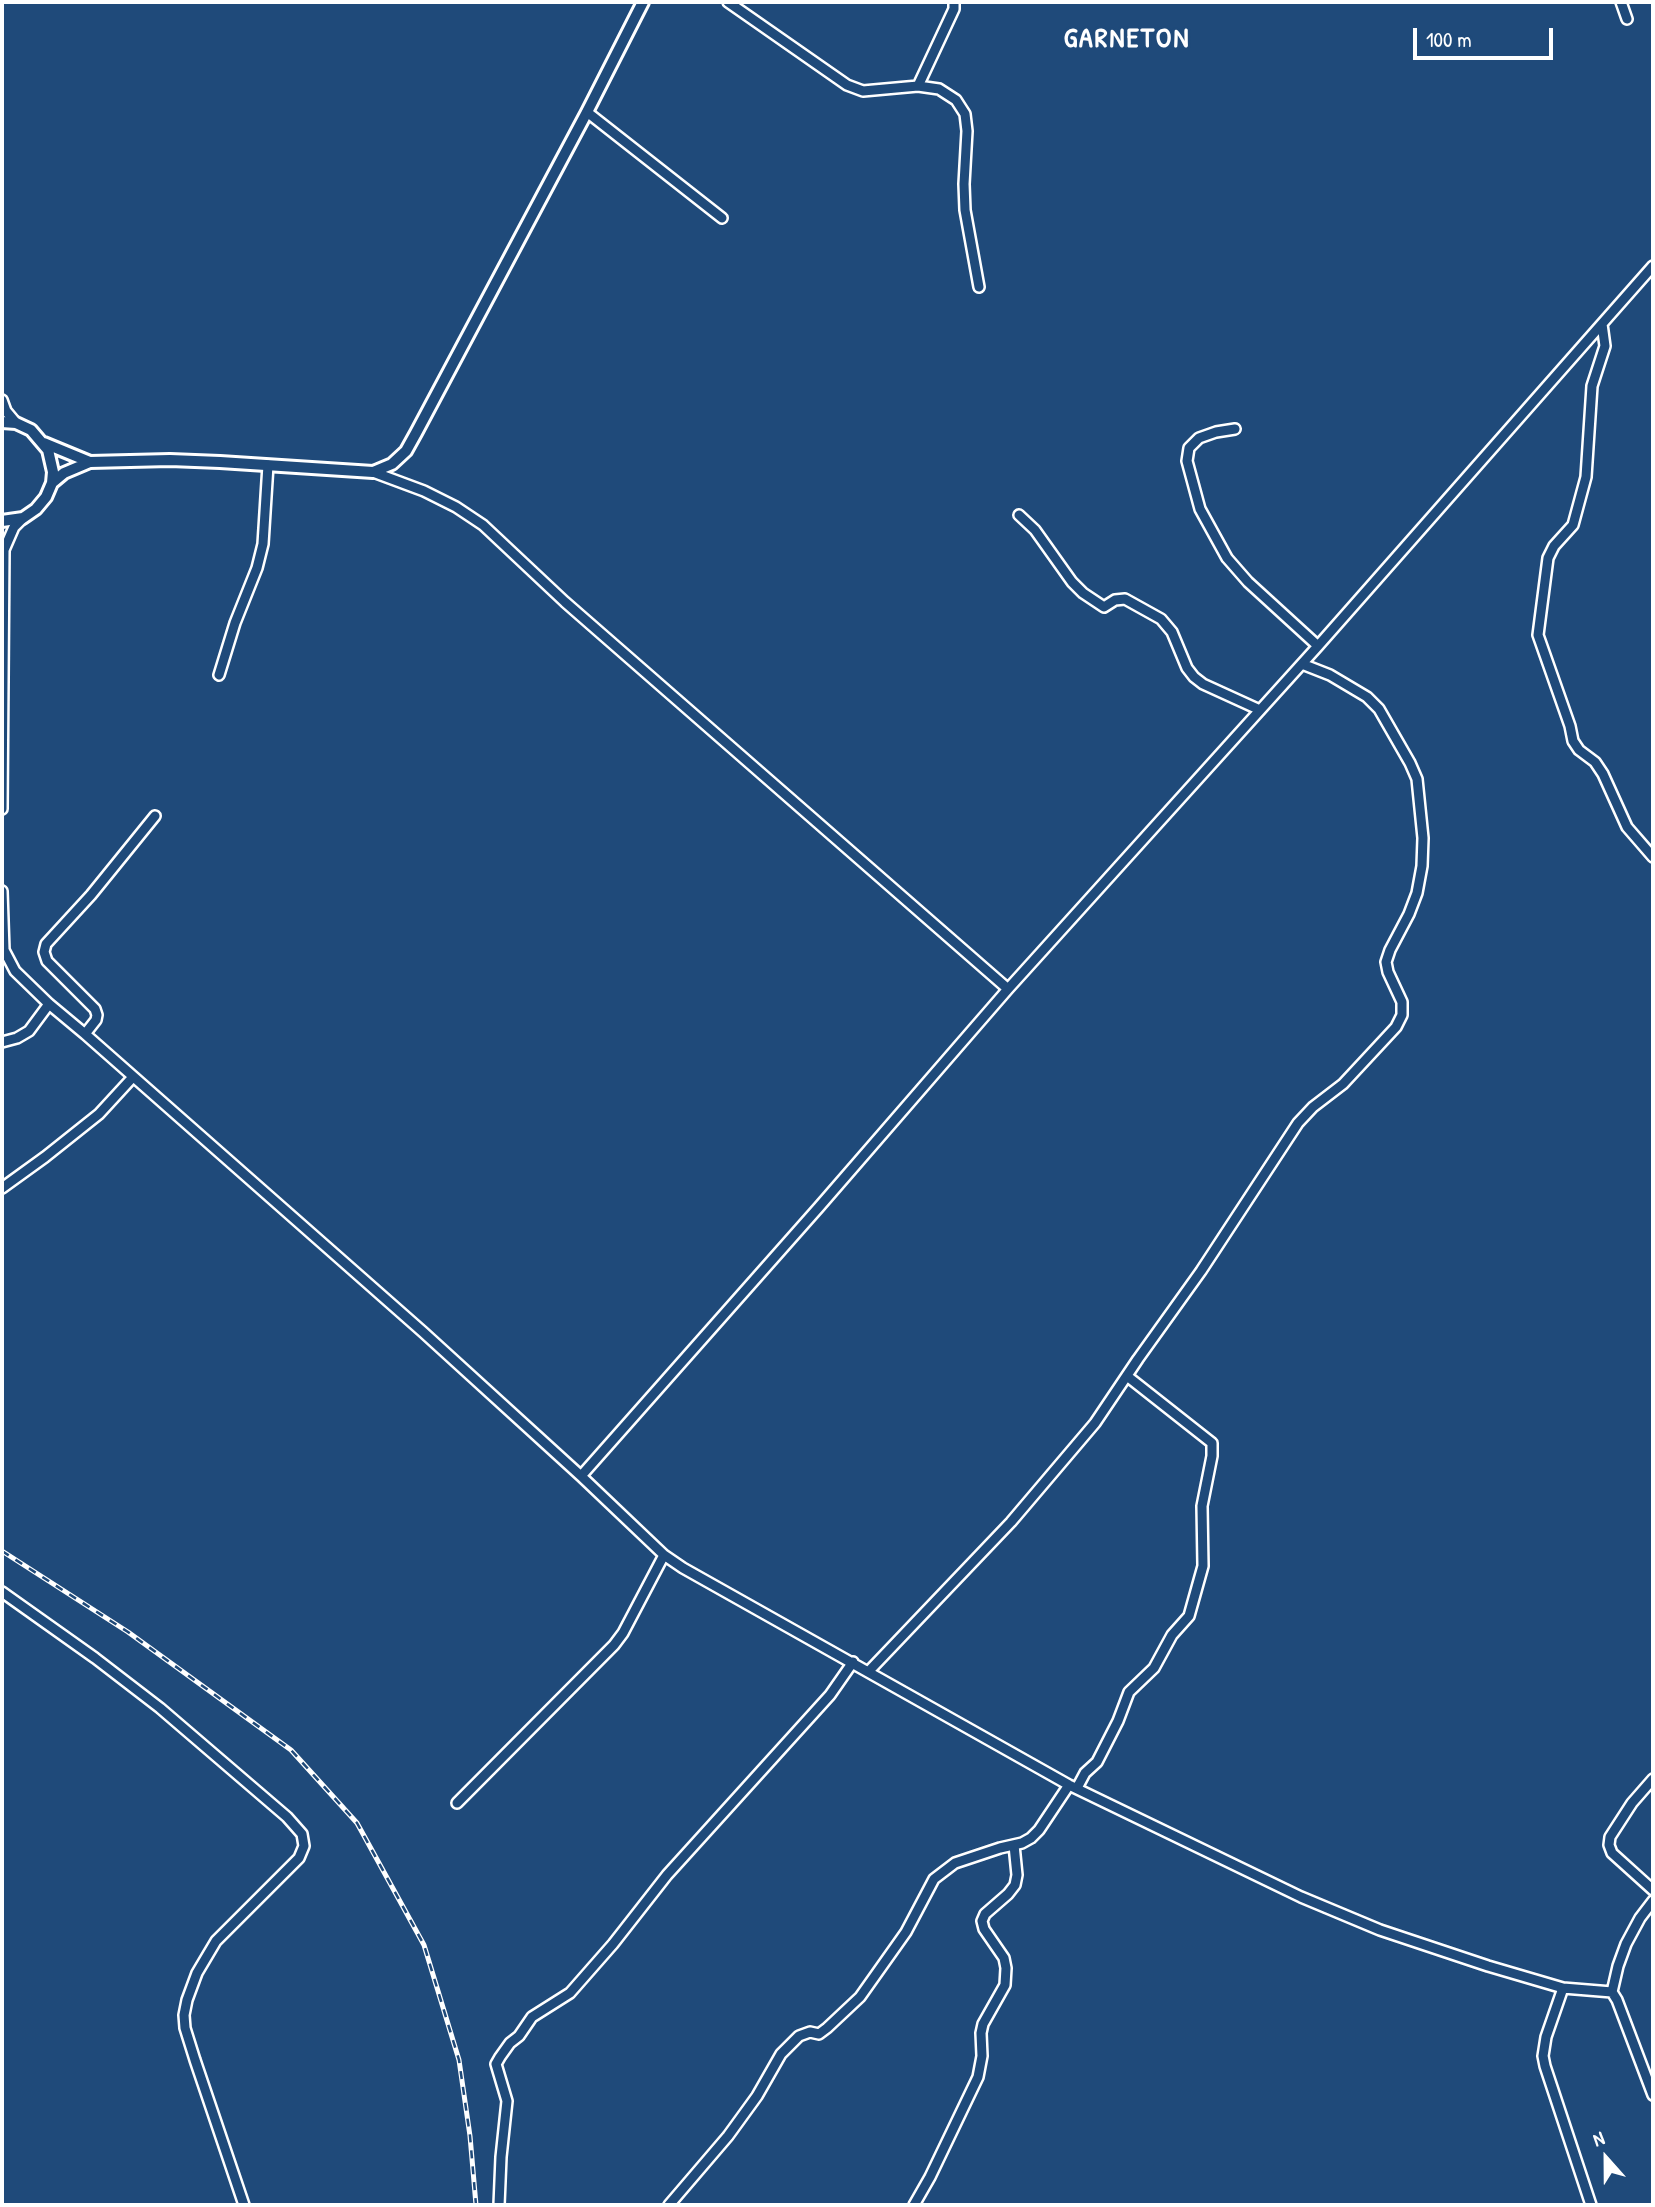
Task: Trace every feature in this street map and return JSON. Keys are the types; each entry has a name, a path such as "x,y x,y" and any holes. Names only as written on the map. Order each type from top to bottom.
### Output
{"street":[{"path":"373,472 392,464 406,451 643,2"},
{"path":"728,2 847,85 863,91 918,86 939,89 957,100 965,114 965,210 979,287"},
{"path":"918,86 954,9 954,2"},
{"path":"1621,2 1627,19"},
{"path":"587,112 722,218"},
{"path":"581,1476 1008,989 1302,664 1653,266"},
{"path":"1602,324 1605,346 1592,386 1586,477 1573,525 1553,546 1548,558 1538,635 1573,741 1579,750 1595,762 1627,827 1653,857"},
{"path":"2,400 6,411 16,423"},
{"path":"2,422 16,423 31,430 42,441 52,461 52,483 46,497 14,527 3,547 2,809"},
{"path":"1235,429 1199,438 1189,448 1187,461 1200,509 1227,558 1248,582 1318,646"},
{"path":"42,441 90,462"},
{"path":"52,483 64,473 90,462 170,460 268,465 373,472 424,491 456,507 483,525 565,602 1008,989"},
{"path":"219,675 263,544 268,465"},
{"path":"1018,515 1035,530 1083,593 1104,607 1115,600 1125,599 1161,619 1168,624 1187,668 1194,677 1203,684 1260,710"},
{"path":"2,520 23,518"},
{"path":"869,1671 1011,1521 1095,1423 1201,1271 1298,1123 1312,1107 1343,1084 1396,1027 1402,1015 1402,1002 1386,962 1417,893 1422,866 1423,838 1417,779 1378,709 1367,696 1342,681 1302,664"},
{"path":"85,1034 96,1020 95,1009 47,961 44,952 46,944 91,895 155,816"},
{"path":"2,891 4,950 15,971 48,1004 423,1332 664,1555 1073,1787 1301,1897 1488,1966 1563,1988 1612,1993"},
{"path":"2,1042 29,1031 48,1004"},
{"path":"2,1188 99,1114 133,1077"},
{"path":"669,2205 728,2136 757,2096 780,2054 799,2036 810,2032 819,2034 860,1997 905,1932 933,1879 955,1863 1014,1845 1031,1838 1040,1830 1084,1773 1097,1762 1129,1692 1154,1668 1172,1635 1189,1616 1203,1566 1202,1506 1212,1443 1127,1376"},
{"path":"457,1803 614,1645 664,1555"},
{"path":"2,1592 160,1708 287,1817 302,1834 304,1846 299,1858 216,1941 197,1973 184,2015 185,2028 195,2060 244,2205"},
{"path":"499,2205 507,2101 496,2064 500,2057 532,2017 570,1993 613,1944 667,1875 830,1695 853,1662"},
{"path":"1653,1780 1632,1803 1610,1837 1609,1845 1612,1853 1653,1890"},
{"path":"914,2205 930,2178 978,2077 983,2024 1005,1985 1004,1958 982,1922 985,1914 1009,1894 1015,1885 1017,1875 1014,1845"},
{"path":"1653,1901 1626,1944 1612,1993 1651,2078 1653,2095"},
{"path":"1563,1988 1546,2037 1543,2056 1591,2205"}],"railway":[{"path":"2,1551 128,1632 291,1750 357,1823 424,1945 459,2060 476,2205"}],"district":[{"name":"GARNETON","path":"1127,40"}]}
